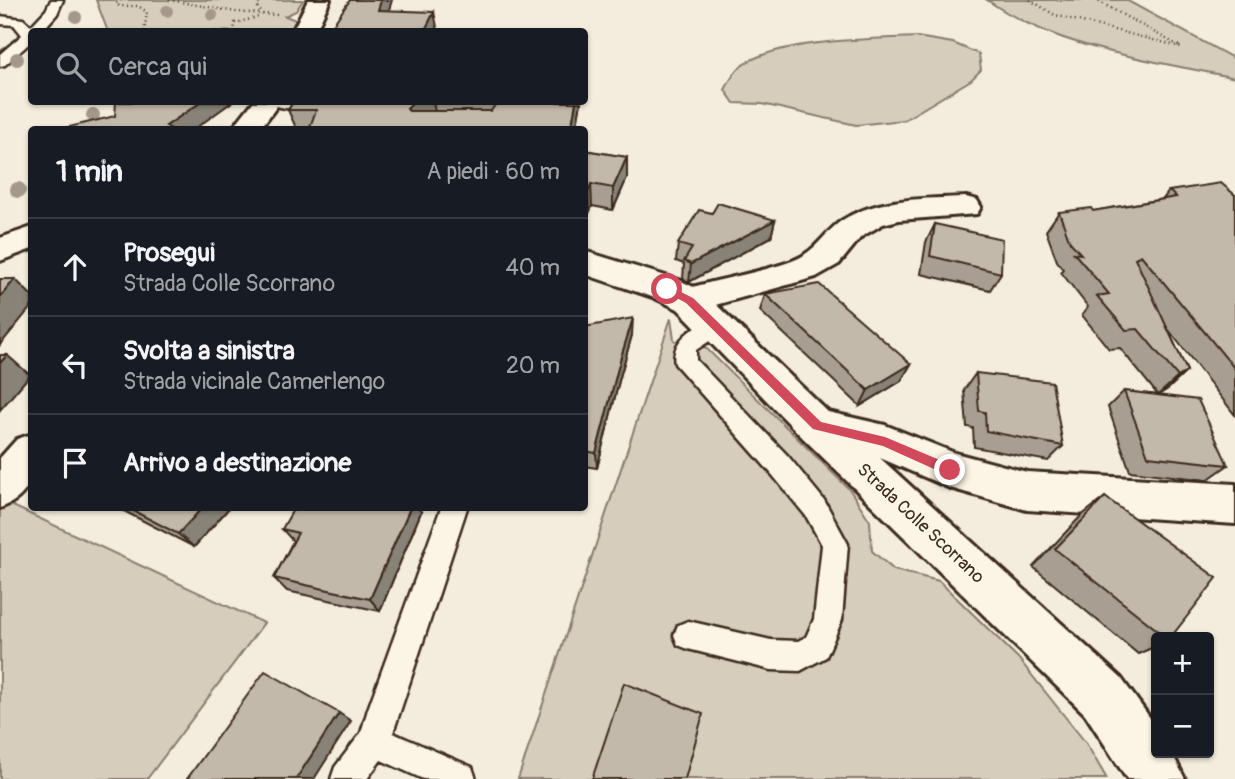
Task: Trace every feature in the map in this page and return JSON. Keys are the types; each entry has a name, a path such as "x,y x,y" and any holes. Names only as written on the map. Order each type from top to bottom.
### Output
{"street":[{"path":"305,28 319,0"},
{"path":"247,126 265,105"},
{"path":"690,300 804,269 827,256 850,230 872,217 899,210 967,207"},
{"path":"0,250 28,239"},
{"name":"Strada Colle Scorrano","path":"588,263 667,289 690,300 817,426 1103,696 1133,738 1157,779"},
{"path":"817,426 885,442 950,470 1027,491 1235,504"},
{"path":"0,489 28,456"}],"lane":[{"path":"36,28 52,11 57,0"},
{"path":"0,20 19,22 28,28"},
{"path":"0,62 28,36"},
{"path":"293,105 337,106"},
{"path":"688,635 771,655 800,656 816,647 828,620 833,569 835,544 816,508 686,364 684,355 687,345 716,326"},
{"path":"347,779 375,741 383,709 453,511"},
{"path":"375,741 460,779"}],"path":[{"path":"121,0 116,3 119,6 138,6 148,12 145,28"},
{"path":"169,0 196,4 212,10 263,16"},
{"path":"196,4 202,0"},
{"path":"262,0 257,6 263,16"},
{"path":"1030,0 1055,15 1181,47 1096,0"},
{"path":"234,28 235,23 263,16"}],"shaded area":[{"path":"96,0 303,0 296,11 285,16 296,20 292,28 106,28"},
{"path":"987,0 1126,0 1235,59 1235,78 1139,59 1075,42 1044,31"},
{"path":"917,37 953,43 979,54 981,70 971,80 904,120 856,125 762,104 734,103 725,90 733,75 744,64 781,50 828,42"},
{"path":"671,318 674,340 687,345 702,344 850,490 870,521 872,551 894,570 939,581 1018,658 1086,743 1107,779 518,779"},
{"path":"0,500 264,623 147,779 0,779"}],"building":[{"path":"350,0 381,0 378,10 434,12 426,28 331,28"},
{"path":"116,105 197,105 166,126 74,126 115,116"},
{"path":"291,105 410,105 407,109 409,111 491,111 495,105 575,105 572,126 310,126 316,110 288,110"},
{"path":"588,151 627,157 613,188 591,184 588,192"},
{"path":"1221,183 1235,195 1235,369 1141,255 1135,258 1187,371 1178,377 1138,329 1126,330 1097,296 1109,294 1074,253 1081,254 1070,242 1059,212 1091,208 1093,211 1176,197 1169,191"},
{"path":"718,203 775,220 691,264 684,261 692,248 678,244 699,210 712,213"},
{"path":"935,224 1002,239 1001,273 930,256"},
{"path":"0,279 15,279 0,297"},
{"path":"819,284 911,364 868,390 765,294"},
{"path":"633,318 596,453 588,452 588,326"},
{"path":"976,373 1052,382 1063,446 986,431 985,412 979,411"},
{"path":"1124,391 1198,400 1228,465 1148,456"},
{"path":"1105,497 1217,578 1175,632 1160,632 1055,549"},
{"path":"134,511 199,511 178,534"},
{"path":"292,511 409,511 370,599 274,578 298,533 282,529"},
{"path":"265,671 339,713 296,779 187,779"},
{"path":"624,683 703,714 685,779 592,779"}],"route":[{"path":"667,289 690,300 817,426 885,442 950,470"}]}
